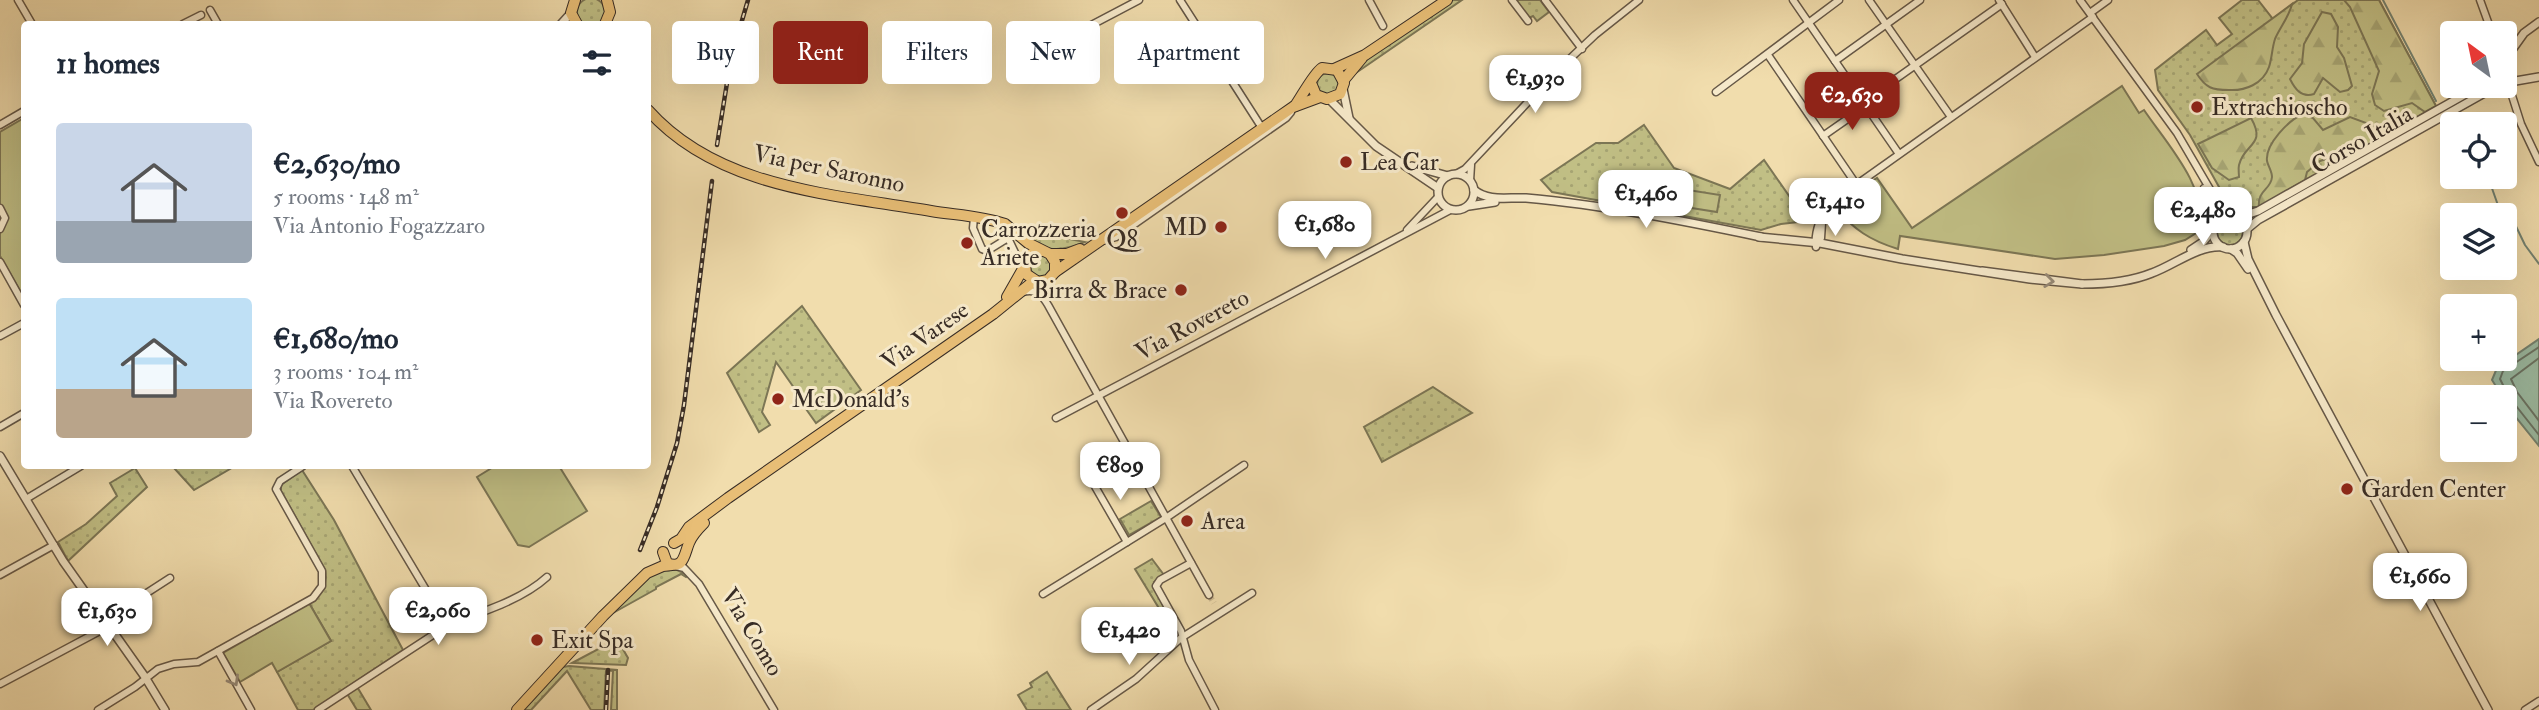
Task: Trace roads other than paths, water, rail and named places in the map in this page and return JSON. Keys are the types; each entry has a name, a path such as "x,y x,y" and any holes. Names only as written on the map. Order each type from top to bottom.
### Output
{"main road":[{"path":"575,0 571,13 575,21"},
{"path":"607,0 610,12 607,21"},
{"path":"1293,107 1320,69 1334,69 1365,55 1443,1"},
{"path":"1017,235 1022,247 1026,274 1038,281 1051,278 1055,272 1100,240 1293,107 1337,96 1365,55"},
{"path":"1334,69 1341,74 1343,84"},
{"path":"1311,83 1314,92 1324,98"},
{"name":"Via per Saronno","path":"651,113 674,135 696,150 725,166 756,177 820,192 998,222 1046,253"},
{"path":"1023,263 1031,254 1067,254 1100,240"},
{"path":"1046,253 1055,262 1055,272"},
{"name":"Via Varese","path":"993,314 1012,290 1023,263"},
{"name":"Via Varese","path":"674,543 681,539 689,527 1038,281"},
{"name":"Via Varese","path":"685,556 698,529 744,488"},
{"path":"517,710 608,612 653,569 680,564 685,556 682,546 674,543 668,545 643,569 608,612"},
{"path":"663,552 665,560 672,565"}],"street":[{"path":"18,0 30,21"},
{"path":"1099,21 1139,0"},
{"path":"1180,0 1262,128"},
{"path":"1369,0 1383,26"},
{"path":"1512,0 1528,22"},
{"path":"1545,0 1581,49"},
{"path":"1793,0 1899,154"},
{"path":"1716,92 1839,0"},
{"path":"1869,0 1951,117"},
{"path":"1835,61 1920,0"},
{"path":"2080,0 2177,133 2213,195 2230,214 2240,217 2247,229 2244,242 2248,259 2276,315 2488,710"},
{"path":"1818,240 1822,217 1828,205 2035,57 2108,0"},
{"path":"2482,1 2488,21"},
{"path":"1536,200 1468,206 1458,211 1450,210 1442,204 1438,197 1438,188 1442,180 1471,163 1551,77 1595,35 1636,2"},
{"path":"1823,136 2000,2 2035,57"},
{"path":"210,10 216,21"},
{"path":"564,21 571,13"},
{"path":"189,21 201,15"},
{"path":"2517,44 2524,33 2539,22"},
{"path":"1768,55 1856,184"},
{"path":"2517,80 2539,77"},
{"path":"1343,84 1349,119"},
{"path":"1324,98 1376,146 1438,188"},
{"name":"Corso Italia","path":"2240,217 2258,211 2459,98"},
{"name":"Corso Italia","path":"2247,229 2258,220 2476,98"},
{"path":"2512,98 2539,162"},
{"path":"1100,240 1116,237 1286,118 1293,107"},
{"path":"0,125 21,113"},
{"path":"2177,133 2212,204 2215,240 2242,259 2276,315"},
{"path":"1401,163 1470,180"},
{"path":"1468,206 1473,200 1474,190 1470,180 1471,163"},
{"path":"1474,190 1488,198 1536,200 1613,210 1759,237 1804,242 1818,240 1872,254 2082,284 2132,279 2156,272 2202,249 2227,248 2244,242"},
{"path":"1401,236 1438,197"},
{"path":"0,208 5,218 0,229"},
{"name":"Via Rovereto","path":"1056,418 1450,210"},
{"path":"2132,279 2198,246 2221,217 2230,214"},
{"path":"974,218 973,228 982,249 987,251 1008,239 1023,263"},
{"path":"1759,237 1818,240 1872,254"},
{"path":"1818,240 1836,246"},
{"path":"0,262 21,300"},
{"path":"1038,281 1044,299"},
{"path":"1010,300 1016,299 1024,291 1031,290 1044,299 1209,595"},
{"path":"0,336 21,325"},
{"path":"0,427 21,415"},
{"path":"0,456 54,545 165,710"},
{"path":"1043,594 1166,518 1244,465"},
{"path":"26,499 76,469"},
{"path":"98,710 164,666 198,662 313,598 322,586 322,571 276,489 280,481 298,469"},
{"path":"354,469 441,615 449,621"},
{"path":"1089,476 1127,542"},
{"path":"0,575 54,545"},
{"name":"Via Como","path":"685,556 692,576"},
{"path":"1191,563 1156,584 1181,631 1189,660 1214,710"},
{"name":"Via Como","path":"672,565 684,568 692,576 719,616 774,710"},
{"path":"318,710 442,629 449,621 511,600 528,592 547,577"},
{"path":"0,684 107,623 170,578"},
{"path":"1091,710 1136,679 1181,638 1252,593"},
{"path":"1214,603 1219,612"},
{"path":"218,651 251,710"},
{"path":"2525,710 2539,701"}],"water":[{"path":"2539,339 2539,446 2517,419 2517,385 2495,385 2492,380 2496,371 2517,371 2517,354"}],"waterway":[{"path":"2383,0 2436,101"},
{"path":"2492,189 2500,211 2512,218 2525,245 2539,264"}],"tunnel":[{"path":"1209,595 1214,603"}],"railway":[{"path":"717,145 731,58 748,0"},
{"path":"640,550 677,443 712,181"},
{"path":"606,710 608,670"}],"place":[{"name":"Extrachioscho","path":"2197,107"},
{"name":"Lea Car","path":"1346,162"},
{"name":"Q8","path":"1122,213"},
{"name":"MD","path":"1221,227"},
{"name":"Carrozzeria Ariete","path":"967,243"},
{"name":"Birra & Brace","path":"1181,290"},
{"name":"McDonald's","path":"778,399"},
{"name":"Garden Center","path":"2347,489"},
{"name":"Area","path":"1187,521"},
{"name":"Exit Spa","path":"537,640"}]}
